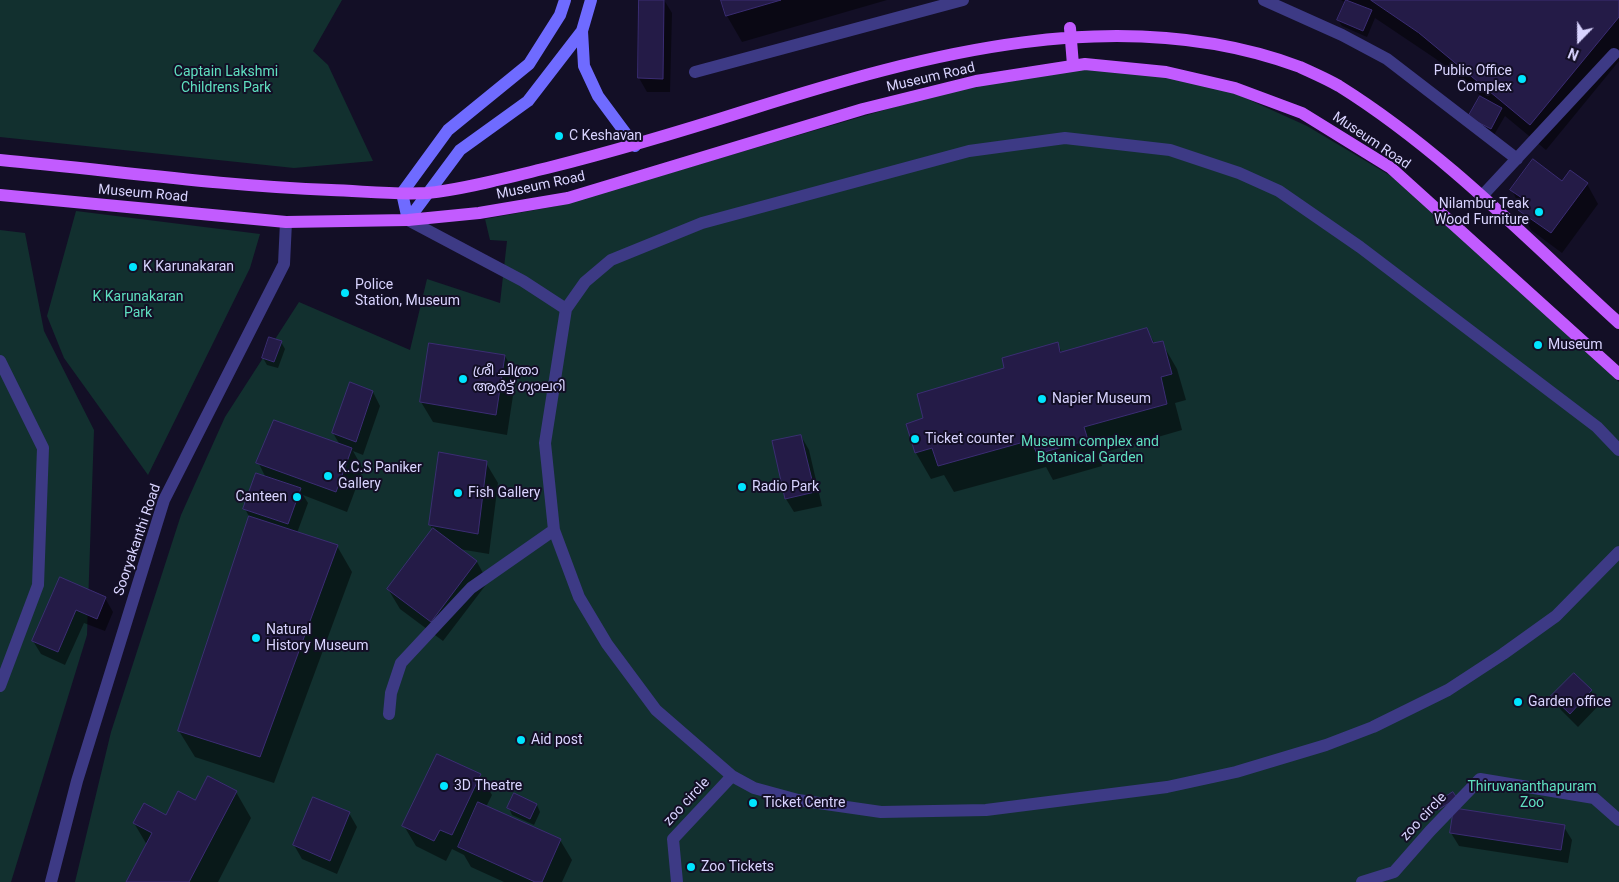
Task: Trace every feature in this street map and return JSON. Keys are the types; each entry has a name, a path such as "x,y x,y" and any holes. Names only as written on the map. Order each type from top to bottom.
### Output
{"main road":[{"name":"Museum Road","path":"0,160 285,188 428,193 496,181 635,146 883,67 993,39 1070,28 1135,27 1208,36 1269,52 1336,84 1403,130 1482,196 1619,323"},
{"path":"1070,28 1073,66"},
{"name":"Museum Road","path":"0,195 286,222 408,220 479,213 568,198 863,109 976,81 1085,64 1166,72 1235,88 1302,113 1391,168 1619,374"}],"street":[{"path":"564,0 560,15 528,64 448,130 402,193 408,220 523,281 566,310"},
{"path":"408,220 460,150 528,101 582,31 592,0"},
{"path":"695,72 963,0"},
{"path":"1264,0 1342,35 1387,59 1517,159"},
{"path":"582,31 584,66 598,96 635,146"},
{"path":"1482,196 1614,54"},
{"path":"1619,450 1597,427 1360,247 1279,191 1239,173 1170,150 1066,138 969,151 702,223 611,260 585,282 566,310 546,443 554,530 579,597 607,644 656,710 732,776 754,788 798,800 881,812 986,810 1167,787 1236,772 1326,745 1373,727 1448,690 1556,616 1619,552"},
{"name":"Sooryakanthi Road","path":"50,882 78,782 164,500 284,264 286,222"},
{"path":"0,361 43,448 38,585 0,686"},
{"path":"389,714 391,693 401,662 470,588 554,530"},
{"name":"zoo circle","path":"677,882 673,839 732,776"},
{"name":"zoo circle","path":"1362,882 1394,872 1480,779 1594,798 1619,820"}],"green space":[{"name":"Captain Lakshmi Childrens Park","path":"0,0 342,0 313,51 328,65 373,161 294,168 0,137"},
{"name":"Museum complex and Botanical Garden","path":"1085,64 1160,76 1232,92 1307,126 1396,179 1619,382 1619,882 75,882 111,732 181,515 225,417 299,302 410,350 427,279 500,303 507,241 490,240 485,219 557,206 956,89"},
{"name":"K Karunakaran Park","path":"76,211 260,234 250,268 148,475 64,358 47,316"},
{"path":"0,230 25,233 44,331 94,430 87,635 11,882 0,882"}],"building":[{"path":"639,0 664,0 663,79 638,78"},
{"path":"721,0 781,0 726,16"},
{"path":"1346,0 1372,10 1363,31 1337,20"},
{"name":"Public Office Complex","path":"1371,0 1619,0 1619,17 1530,125 1419,33"},
{"path":"1480,96 1502,108 1491,129 1468,117"},
{"path":"1533,159 1562,181 1570,170 1588,183 1551,233 1518,210 1525,200 1510,190"},
{"name":"Napier Museum","path":"1147,328 1153,343 1163,341 1172,374 1161,377 1167,404 1084,427 1088,440 1037,454 1031,440 938,466 932,448 915,453 906,424 923,418 917,394 1004,368 1002,358 1058,342 1060,352"},
{"path":"269,337 282,341 274,362 262,358"},
{"name":"ശ്രീ ചിത്രാ ആർട്ട് ഗ്യാലറി","path":"429,343 505,355 496,415 420,402"},
{"path":"350,382 373,391 356,442 332,433"},
{"path":"274,420 352,448 336,492 256,463"},
{"path":"801,435 815,492 785,499 772,441"},
{"name":"Fish Gallery","path":"439,452 487,461 478,534 429,525"},
{"path":"256,473 301,488 288,524 243,509"},
{"name":"Natural History Museum","path":"249,516 338,545 260,757 178,731"},
{"path":"433,528 477,561 431,622 387,589"},
{"path":"60,577 106,597 97,619 76,610 58,652 32,641"},
{"path":"1574,673 1592,690 1570,714 1551,696"},
{"path":"437,754 481,774 452,835 440,830 434,841 402,826"},
{"path":"208,776 237,791 189,882 126,882 152,833 133,823 144,803 166,815 178,791 195,800"},
{"path":"1453,792 1457,798 1438,810 1434,804"},
{"path":"514,793 537,804 530,819 507,808"},
{"path":"313,797 350,812 330,861 293,845"},
{"path":"478,802 561,839 542,882 535,882 458,847"},
{"path":"1454,808 1565,825 1561,850 1450,833"}],"place":[{"name":"Public Office Complex","path":"1522,79"},
{"name":"C Keshavan","path":"559,136"},
{"name":"Nilambur Teak Wood Furniture","path":"1539,212"},
{"name":"K Karunakaran","path":"133,267"},
{"name":"Police Station, Museum","path":"345,293"},
{"name":"Museum","path":"1538,345"},
{"name":"ശ്രീ ചിത്രാ ആർട്ട് ഗ്യാലറി","path":"463,379"},
{"name":"Napier Museum","path":"1042,399"},
{"name":"Ticket counter","path":"915,439"},
{"name":"K.C.S Paniker Gallery","path":"328,476"},
{"name":"Radio Park","path":"742,487"},
{"name":"Fish Gallery","path":"458,493"},
{"name":"Canteen","path":"297,497"},
{"name":"Natural History Museum","path":"256,638"},
{"name":"Garden office","path":"1518,702"},
{"name":"Aid post","path":"521,740"},
{"name":"3D Theatre","path":"444,786"},
{"name":"Ticket Centre","path":"753,803"},
{"name":"Zoo Tickets","path":"691,867"}],"park label":[{"name":"Thiruvananthapuram Zoo","path":"1532,796"}]}
